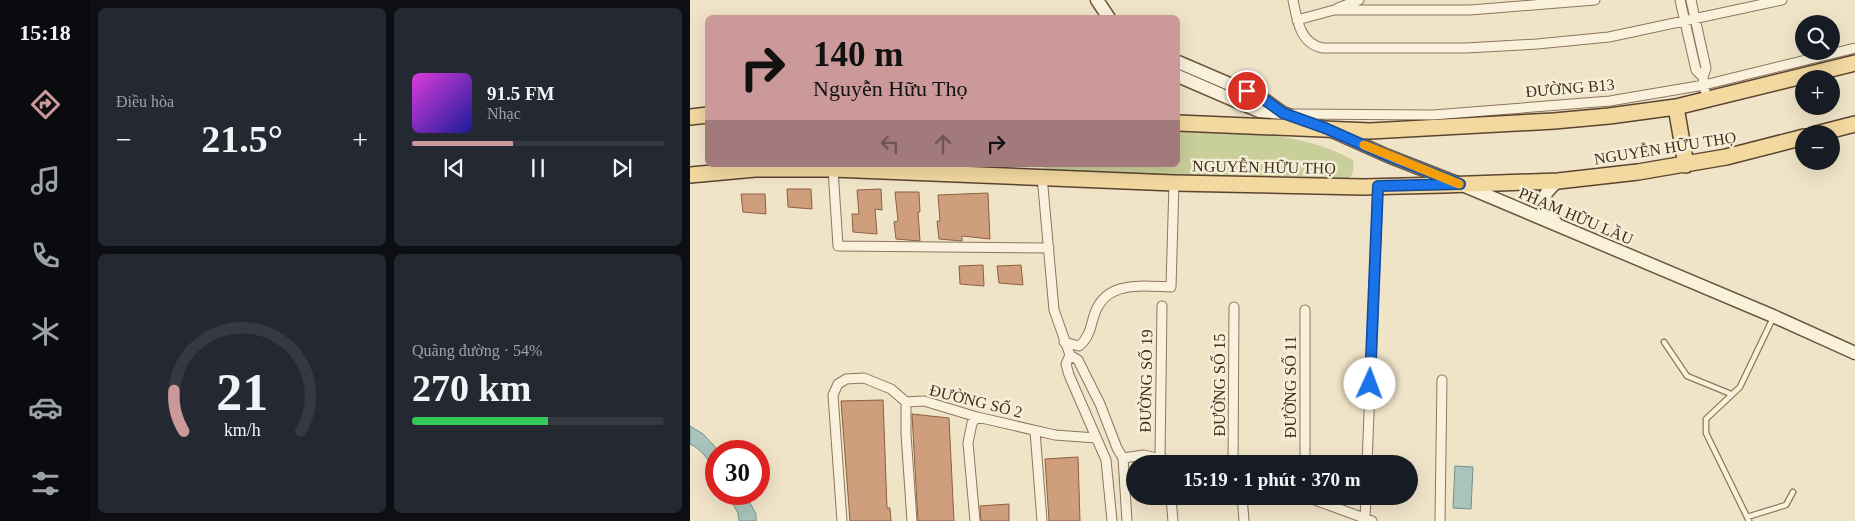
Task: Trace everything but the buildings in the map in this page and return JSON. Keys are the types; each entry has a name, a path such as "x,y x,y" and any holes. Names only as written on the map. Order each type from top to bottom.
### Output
{"main road":[{"path":"1098,0 1106,15"},
{"name":"PHẠM HỮU LẦU","path":"1180,63 1262,98 1283,113"},
{"path":"1180,123 1370,131 1554,122 1676,107 1705,87 1855,63"},
{"name":"PHẠM HỮU LẦU","path":"1180,77 1259,111 1283,113 1325,128 1773,316 1855,353"},
{"path":"1676,107 1686,165"},
{"path":"690,117 705,115"},
{"path":"1840,128 1855,124"},
{"name":"NGUYỄN HỮU THỌ","path":"690,175 755,169 833,169 1040,171 1174,183 1378,186 1558,181 1686,165 1795,139"},
{"path":"1558,181 1544,196 1543,206 1546,215 1564,229"}],"street":[{"path":"1293,0 1297,20 1306,40 1313,46 1323,48 1392,49 1466,48 1609,37 1782,0"},
{"path":"1297,20 1334,10 1359,0"},
{"path":"1370,0 1375,10"},
{"path":"1334,10 1470,10 1596,0"},
{"path":"1680,0 1696,70 1705,87"},
{"path":"1691,0 1706,68 1705,87"},
{"name":"ĐƯỜNG B13","path":"1283,113 1433,115 1610,101 1705,87 1855,48"},
{"path":"833,169 838,246 1049,248"},
{"path":"1040,171 1054,310 1070,355 1078,360 1100,404 1116,448 1123,458 1128,521"},
{"path":"1064,342 1079,346 1085,341 1099,305 1104,298 1118,288 1143,286 1171,287 1174,183"},
{"path":"1367,455 1378,186"},
{"name":"ĐƯỜNG SỐ 19","path":"1160,455 1162,306"},
{"name":"ĐƯỜNG SỐ 15","path":"1234,307 1234,455"},
{"name":"ĐƯỜNG SỐ 11","path":"1305,310 1305,455"},
{"path":"1070,355 1066,364 1069,375 1106,460 1112,521"},
{"name":"ĐƯỜNG SỐ 2","path":"842,521 833,395 838,384 846,379 864,378 891,389 906,402 924,402 977,418 1055,435 1096,438"},
{"path":"1440,521 1442,380"},
{"path":"906,402 906,434 912,521"},
{"path":"975,521 968,442 972,424 977,418"},
{"path":"1035,431 1042,521"},
{"path":"1172,505 1173,521"},
{"path":"1243,505 1244,521"},
{"path":"1329,505 1369,520 1367,505"}],"lane":[{"path":"1773,316 1740,387 1706,419 1706,433 1748,519 1786,505 1793,492"},
{"path":"1664,342 1687,376 1731,394"}],"green space":[{"path":"1180,129 1245,132 1289,138 1332,150 1353,160 1353,171 1347,180 1049,173 1044,167 1180,167"}],"water":[{"path":"690,426 709,440 705,440 705,456 695,447 690,444"},
{"path":"1455,466 1473,467 1471,509 1453,508"},
{"path":"733,505 751,505 756,514 756,521 739,521 738,513"}],"slow traffic":[{"path":"1364,145 1459,184"}],"route":[{"path":"1247,91 1262,98 1283,113 1325,128 1388,156 1460,184 1378,186 1370,384"}]}
